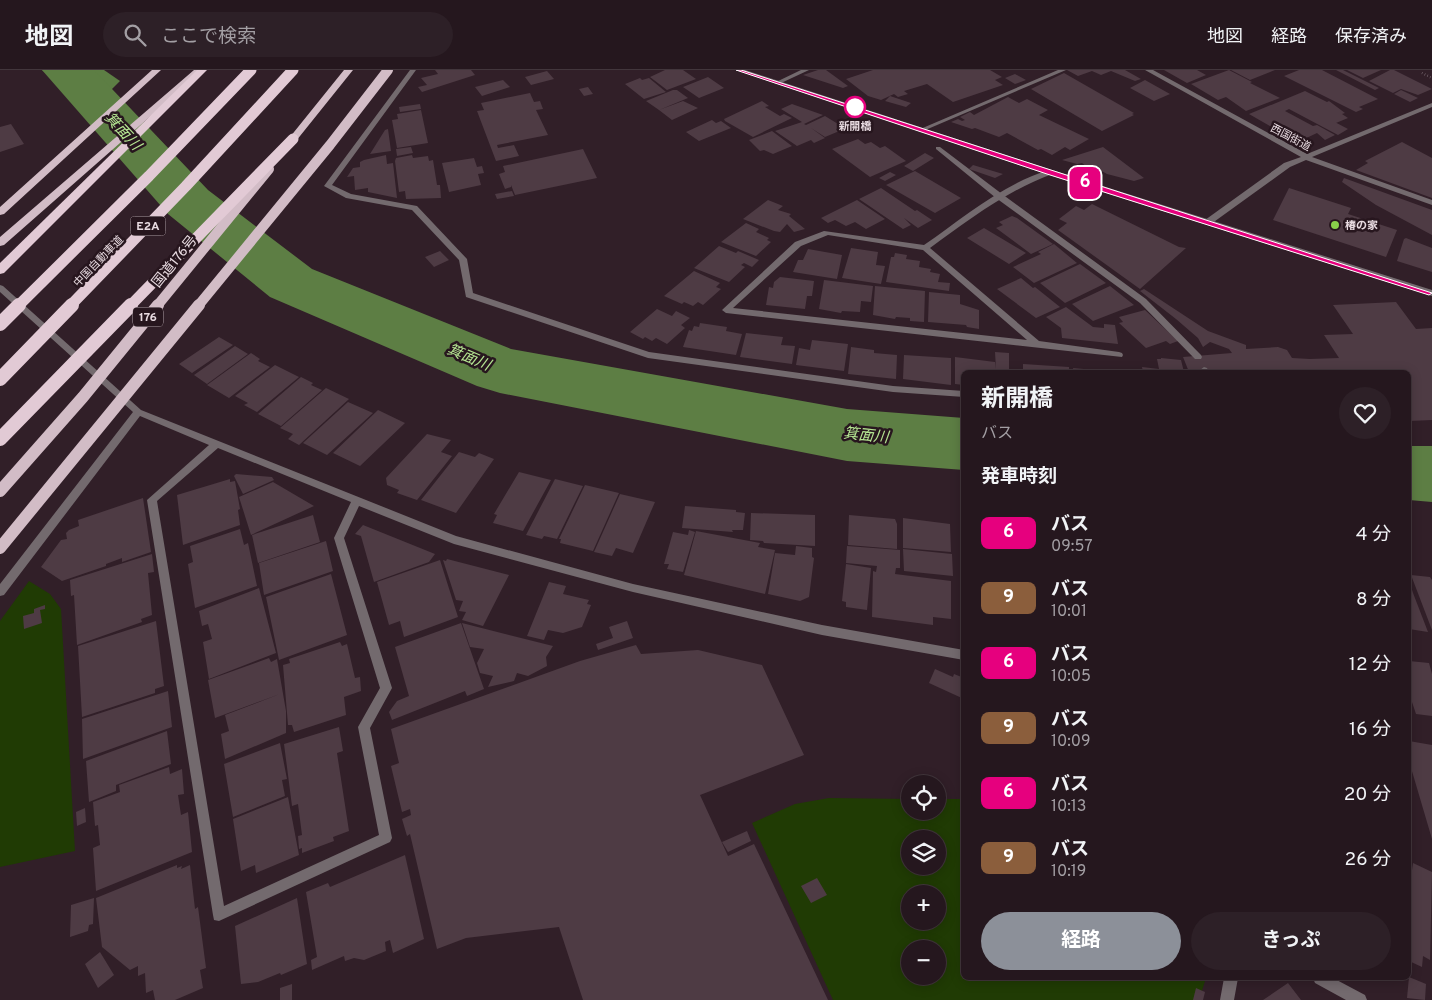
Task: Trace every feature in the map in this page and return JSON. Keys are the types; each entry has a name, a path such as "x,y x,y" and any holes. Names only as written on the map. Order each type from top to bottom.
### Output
{"highway":[{"path":"0,212 157,70"},
{"path":"0,243 200,70"},
{"path":"0,270 200,70"},
{"name":"中国自動車道","path":"0,324 251,70"},
{"name":"中国自動車道","path":"0,379 180,194 293,70"},
{"name":"国道176号","path":"0,491 83,397 349,70"},
{"path":"0,548 330,145 388,70"},
{"path":"0,438 293,139"}],"street":[{"path":"413,70 328,186 349,196 414,208 463,259 469,295 648,355 893,389 961,394"},
{"path":"739,70 1050,172 1432,293"},
{"path":"777,82 806,70"},
{"path":"921,130 1063,70"},
{"name":"西国街道","path":"1148,70 1308,158 1432,203"},
{"path":"1208,222 1287,165 1308,158 1432,105"},
{"path":"938,148 999,196 1143,301 1198,357"},
{"path":"925,248 999,196 1030,179 1050,172"},
{"path":"1037,344 925,248 827,233 798,244 726,310 1037,344 1119,355"},
{"path":"0,288 138,412 454,540 633,588 822,630 961,653"},
{"path":"0,592 138,412"},
{"path":"216,444 152,500 219,915 386,838 364,727 386,688 339,538 356,501"},
{"path":"1227,1000 1231,980"},
{"path":"1324,980 1360,1000"}],"path":[{"path":"1422,72 1432,78"}],"shaded area":[{"path":"42,70 104,70 120,81 91,110"},
{"path":"29,581 50,594 61,609 75,851 0,867 0,621"},
{"path":"829,798 901,799 901,820 946,820 946,799 961,799 961,980 1205,980 1199,1000 833,1000 752,823 795,804"}],"building":[{"path":"435,70 471,70 475,75 422,92 418,87 427,85 421,78 438,74"},
{"path":"665,70 683,70 696,79 667,90 650,77"},
{"path":"818,70 826,70 848,86 843,88 803,75"},
{"path":"873,70 990,70 1002,77 995,80 1003,85 953,102 927,84 904,91 908,94 898,97 894,94 881,100 868,96 846,79"},
{"path":"1067,70 1125,70 1141,79 1135,81 1111,71 1101,75 1092,71 1078,76"},
{"path":"1164,70 1197,70 1206,75 1187,83"},
{"path":"1229,70 1280,98 1246,111 1226,97 1218,100 1191,84"},
{"path":"1231,70 1275,70 1250,80"},
{"path":"1299,70 1322,70 1378,99 1359,107 1363,109 1356,112 1284,76"},
{"path":"1336,70 1343,70 1379,88 1375,90"},
{"path":"1347,70 1381,70 1363,78"},
{"path":"1390,70 1394,70 1432,89 1418,95 1401,89 1393,93 1369,81"},
{"path":"547,71 554,79 531,85 525,77"},
{"path":"1064,73 1134,113 1132,114 1134,115 1102,131 1031,89"},
{"path":"1015,74 1026,80 1015,84 1005,78"},
{"path":"708,77 724,88 699,98 683,87"},
{"path":"640,78 642,80 649,78 666,92 644,99 625,84"},
{"path":"503,80 510,87 482,96 475,87"},
{"path":"1145,80 1170,94 1154,101 1130,88"},
{"path":"588,87 593,94 584,96 579,89"},
{"path":"677,90 688,98 659,110 646,101"},
{"path":"1401,90 1418,98 1410,102 1394,94"},
{"path":"1305,91 1327,102 1329,101 1345,113 1342,114 1348,118 1336,123 1348,129 1338,135 1289,109 1285,111 1335,135 1325,140 1317,133 1298,142 1249,114"},
{"path":"530,93 534,102 540,101 543,109 536,110 548,135 497,145 498,148 514,145 519,156 496,161 477,111 484,110 481,103"},
{"path":"890,96 911,103 906,107 885,101"},
{"path":"1008,97 1019,103 1027,99 1048,110 1039,115 1089,139 1070,150 1065,147 1052,155 1041,149 1038,150 1007,133 999,137 951,122 958,119 965,120 960,117 970,112 974,115"},
{"path":"683,101 698,108 672,120 659,110"},
{"path":"762,101 769,106 765,107 780,116 784,114 792,118 753,137 725,121 724,119"},
{"path":"420,104 421,109 400,112 399,107"},
{"path":"792,104 823,115 804,124 806,125 825,116 838,124 842,122 849,127 825,137 811,128 825,138 814,143 811,140 797,146 775,131 802,122 781,109"},
{"path":"421,110 428,143 397,148 392,120 398,119 397,114"},
{"path":"712,120 716,123 721,121 731,128 699,141 686,132"},
{"path":"11,124 24,144 0,152 0,127"},
{"path":"388,129 391,151 370,154 385,130"},
{"path":"772,131 792,146 773,154 764,150 760,151 749,140"},
{"path":"858,139 865,144 871,142 880,148 885,146 906,161 870,177 832,149"},
{"path":"1402,142 1432,158 1432,198 1356,170 1368,163 1365,161"},
{"path":"411,147 413,153 397,156 396,149"},
{"path":"1103,147 1144,178 1134,181 1107,174 1091,165 1087,167 1082,163 1077,164 1062,160"},
{"path":"583,149 597,178 515,195 511,185 511,187 505,189 499,174 505,172 503,166"},
{"path":"925,153 934,158 913,171 904,166"},
{"path":"386,155 387,164 393,163 397,198 368,192 368,188 355,190 354,176 347,177 353,168 360,167 360,162 364,160"},
{"path":"412,155 413,158 428,156 429,161 433,160 437,185 440,185 441,198 406,199 405,191 399,192 396,158"},
{"path":"474,158 477,167 482,166 484,173 478,174 481,185 449,192 442,163"},
{"path":"973,165 1003,174 995,178 969,169"},
{"path":"915,171 961,198 935,213 886,185"},
{"path":"890,172 896,175 885,181 879,178"},
{"path":"1344,178 1432,210 1432,235 1376,205 1342,182"},
{"path":"881,188 932,220 918,228 904,218 911,225 903,229 859,199"},
{"name":"椿の家","path":"1289,188 1351,208 1348,214 1397,230 1386,257 1273,220"},
{"path":"512,191 514,196 497,199 495,194"},
{"path":"768,200 783,206 778,210 791,214 789,216 805,229 794,232 787,224 780,232 743,219"},
{"path":"857,200 885,219 866,229 855,222 846,226 835,220 828,223 821,218"},
{"path":"1092,204 1179,247 1186,248 1140,289 1058,230 1067,223 1059,219 1076,206 1084,210"},
{"path":"1012,216 1053,244 1031,254 996,228 1003,225 999,222"},
{"path":"746,223 759,229 756,232 769,238 767,240 771,242 756,256 721,242"},
{"path":"984,228 1026,253 1009,264 967,238"},
{"path":"1406,238 1432,248 1432,272 1397,261"},
{"path":"1054,244 1077,263 1034,283 1013,267 1041,254 1038,252"},
{"path":"719,246 736,253 738,251 759,260 752,267 744,263 741,265 745,267 729,282 694,268"},
{"path":"851,248 878,252 876,265 885,266 881,284 842,278"},
{"path":"808,249 842,255 837,279 793,272 798,260 803,260"},
{"path":"440,251 449,260 434,267 425,257"},
{"path":"895,253 907,255 906,259 920,261 919,267 931,269 930,272 940,274 938,282 950,283 949,291 886,282 891,257 894,257"},
{"path":"1080,264 1106,283 1065,303 1040,283"},
{"path":"694,271 720,283 716,287 721,289 703,305 698,302 693,306 684,302 682,304 664,296"},
{"path":"780,277 814,281 812,296 807,296 805,309 766,305 769,287 773,288 774,282"},
{"path":"1021,278 1060,307 1036,318 997,289"},
{"path":"824,280 873,286 871,302 861,301 860,312 842,311 841,313 819,309"},
{"path":"875,286 925,291 924,322 910,321 910,318 896,317 895,319 873,315"},
{"path":"1110,286 1134,305 1093,321 1072,304"},
{"path":"1144,289 1208,331 1246,345 1246,349 1278,347 1287,350 1292,358 1310,359 1339,358 1324,335 1353,334 1333,305 1396,302 1416,329 1432,328 1432,420 1411,421 1411,370 1188,370 1183,357 1232,353 1229,349 1210,342 1203,347 1198,338 1140,291"},
{"path":"929,292 960,295 960,304 979,310 979,329 967,327 966,325 928,322"},
{"path":"1066,307 1093,327 1104,328 1104,324 1115,325 1118,344 1062,338 1061,328 1046,317"},
{"path":"657,309 672,316 676,311 690,318 681,325 685,328 667,344 656,338 652,341 645,337 643,339 630,332"},
{"path":"1145,310 1178,341 1170,344 1166,341 1146,348 1119,323 1123,322 1119,317"},
{"path":"700,323 727,327 726,331 742,334 736,355 683,347 689,330 692,331 694,326 699,327"},
{"path":"746,333 783,337 781,345 795,346 792,364 740,357"},
{"path":"219,337 233,345 192,373 179,364"},
{"path":"812,340 848,344 844,371 796,365 799,348 810,350"},
{"path":"235,346 248,354 207,384 194,375"},
{"path":"851,347 874,350 874,353 897,355 896,379 848,374"},
{"path":"995,352 1009,353 1009,370 961,370 961,385 955,384 955,357 995,362 996,369"},
{"path":"251,353 260,359 258,361 270,367 229,398 207,385"},
{"path":"904,355 951,358 951,385 903,379"},
{"path":"1157,359 1181,360 1184,370 1143,370 1142,367 1159,369"},
{"path":"1023,364 1069,367 1069,370 1023,370"},
{"path":"275,365 299,377 257,412 244,405 248,403 235,396"},
{"path":"1073,368 1095,370 1074,370"},
{"path":"301,377 313,383 311,385 322,390 281,426 258,414"},
{"path":"326,388 349,399 299,445 288,439 293,434 280,428"},
{"path":"348,402 373,413 327,455 303,443"},
{"path":"378,410 405,423 360,466 333,453"},
{"path":"427,434 451,440 441,452 452,456 417,500 397,493 399,490 387,485 386,478"},
{"path":"459,452 475,457 479,453 494,459 456,513 421,500"},
{"path":"519,472 551,480 523,531 493,523 497,515 494,514"},
{"path":"236,474 272,477 274,480 243,494 234,476"},
{"path":"230,479 230,482 235,481 240,509 238,510 240,525 183,545 177,495"},
{"path":"555,479 583,486 557,539 544,536 542,539 526,535"},
{"path":"273,482 314,506 251,535 239,497"},
{"path":"585,485 619,493 593,551 560,543 561,539 559,539"},
{"path":"620,494 655,502 633,553 616,548 612,556 594,552"},
{"path":"143,498 151,552 122,562 122,558 106,564 106,566 62,581 41,567 61,540 67,539 66,533 79,526 78,520"},
{"path":"685,506 736,510 736,512 745,513 743,530 732,530 733,532 682,528"},
{"path":"751,513 815,515 815,546 764,543 763,541 750,540"},
{"path":"313,515 320,542 258,563 252,535"},
{"path":"849,515 895,519 897,524 897,549 848,545"},
{"path":"903,518 950,524 951,552 903,548"},
{"path":"363,525 435,554 429,562 374,582 361,536 355,534"},
{"path":"240,529 244,545 248,543 257,586 195,608 188,564 193,562 190,546"},
{"path":"689,530 695,532 683,572 667,569 669,564 664,564 673,532 688,535"},
{"path":"696,531 760,543 758,547 775,550 765,594 684,575"},
{"path":"326,541 333,571 264,595 259,563"},
{"path":"796,546 812,548 812,557 814,558 809,597 800,601 768,594 775,553 795,555"},
{"path":"847,546 900,550 900,568 896,568 895,574 951,581 951,619 933,617 933,625 872,617 873,571 876,572 877,566 846,563"},
{"path":"903,549 952,554 953,576 904,571"},
{"path":"152,554 154,572 148,573 152,615 141,619 142,622 77,645 74,595 71,596 70,580"},
{"path":"447,559 509,575 483,626 462,620 466,612 459,611 463,601 456,600 443,560 446,561"},
{"path":"440,560 458,617 404,637 400,621 389,625 377,582"},
{"path":"846,564 871,568 867,610 846,607 846,602 842,601"},
{"path":"331,574 347,635 279,660 266,597"},
{"path":"1411,575 1430,577 1432,580 1432,630"},
{"path":"549,582 566,586 563,594 589,600 587,604 591,605 582,627 563,633 548,630 544,640 527,636"},
{"path":"1411,586 1413,593 1428,632 1411,629"},
{"path":"259,588 276,653 209,679 203,642 212,639 208,624 202,626 199,611"},
{"path":"45,605 45,609 40,610 42,623 24,629 23,616 34,613 34,609"},
{"path":"156,621 164,686 155,689 155,693 82,717 78,646"},
{"path":"627,621 633,638 598,650 596,644 613,638 609,627"},
{"path":"461,623 484,689 467,696 465,691 392,720 389,712 397,701 409,696 395,647"},
{"path":"462,623 553,646 546,657 547,666 528,676 517,673 514,681 488,687 493,676 480,673 477,663 484,649 470,647"},
{"path":"340,642 342,646 347,644 355,678 360,677 361,691 344,697 346,715 294,732 292,725 288,725 283,665 290,663 289,659"},
{"path":"636,645 641,654 698,650 762,665 804,755 700,795 728,856 754,844 828,1000 583,1000 559,927 466,938 437,949 410,834 407,836 402,819 411,815 410,809 402,812 391,766 399,763 391,729 580,661"},
{"path":"269,658 271,662 277,659 286,711 286,733 225,759 221,734 229,731 225,715 280,694 215,718 208,680"},
{"path":"1411,661 1429,663 1432,674 1432,716 1416,714 1411,699"},
{"path":"935,669 953,677 954,674 961,677 961,698 929,683"},
{"path":"168,691 172,727 83,759 82,719"},
{"path":"339,727 343,751 337,753 349,831 333,837 334,841 302,853 302,848 299,849 298,836 302,835 298,804 292,806 284,744"},
{"path":"167,731 171,764 116,785 116,791 89,802 86,761"},
{"path":"1411,741 1432,745 1432,839 1411,768"},
{"path":"280,743 287,779 282,780 285,796 233,817 224,764"},
{"path":"169,767 170,774 182,769 184,794 178,795 181,815 188,812 192,852 96,891 93,848 100,845 98,825 95,826 93,802 120,792 119,785"},
{"path":"288,797 299,855 256,873 255,865 241,871 233,819"},
{"path":"85,808 86,822 77,826 76,812"},
{"path":"747,831 751,841 728,852 722,842"},
{"path":"405,855 424,939 393,953 390,940 385,942 386,951 364,960 354,958 345,961 344,956 312,970 311,960 317,957 306,892 328,883 330,887"},
{"path":"1413,863 1432,872 1430,960 1423,956 1422,967 1411,962"},
{"path":"177,865 177,868 182,866 181,869 190,865 195,909 198,907 206,968 200,970 203,988 175,1000 155,1000 153,990 146,993 145,973 138,976 138,966 130,970 102,947 96,898"},
{"path":"817,878 827,895 811,903 801,886"},
{"path":"94,898 93,924 89,925 88,931 70,937 71,905"},
{"path":"297,898 307,964 258,982 241,984 235,926"},
{"path":"100,952 114,975 98,988 85,964"},
{"path":"1411,978 1426,984 1425,1000 1407,998 1409,980 1411,980"},
{"path":"1288,983 1301,1000 1263,1000"},
{"path":"292,984 292,1000 280,1000 280,988"},
{"path":"1196,988 1205,992 1203,1000 1193,1000"}],"waterway":[{"name":"箕面川","path":"66,70 87,90 188,202 291,283 500,370 847,435 961,444"},
{"name":"箕面川","path":"1411,473 1432,474"}],"bus line":[{"name":"6","path":"739,70 1050,172 1432,293"}],"place":[{"name":"新開橋","path":"855,107"},
{"name":"椿の家","path":"1335,225"}]}
